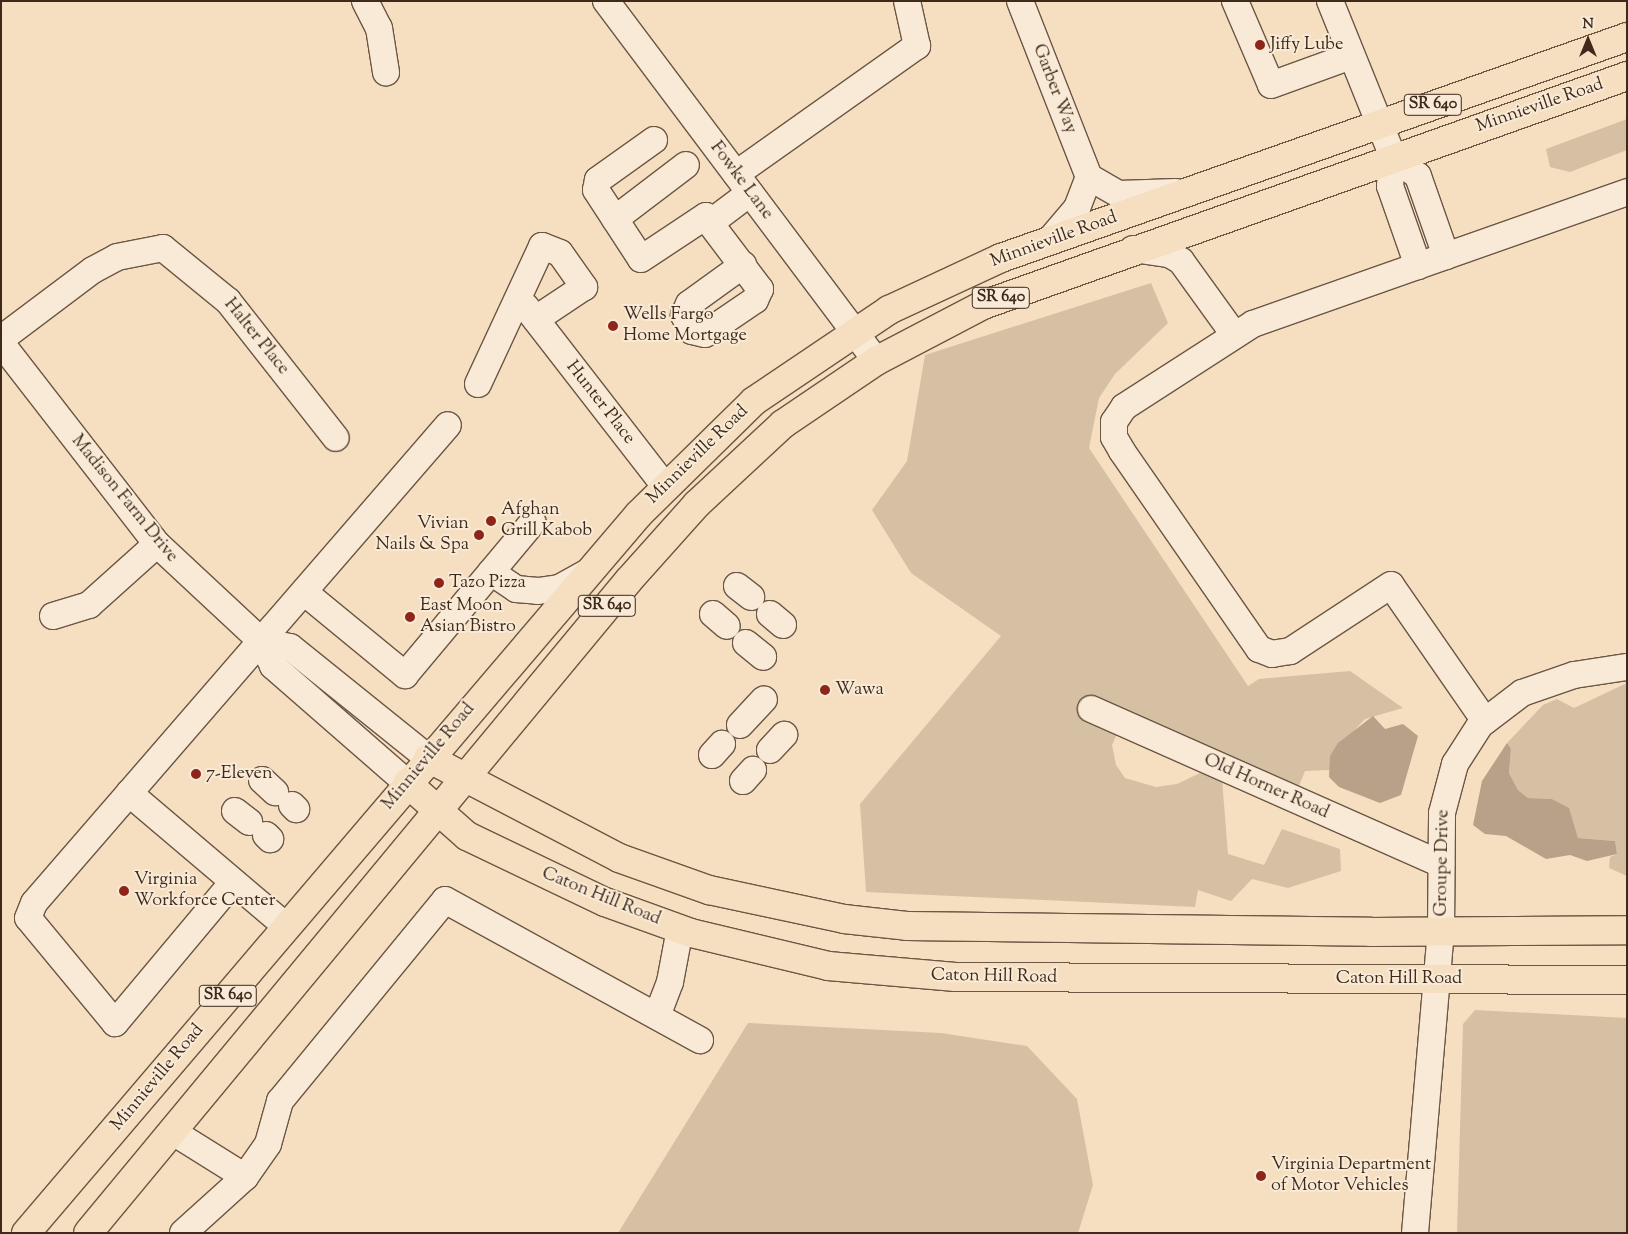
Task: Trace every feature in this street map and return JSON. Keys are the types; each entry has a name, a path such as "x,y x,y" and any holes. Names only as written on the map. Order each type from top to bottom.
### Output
{"main road":[{"name":"Minnieville Road","path":"26,1233 428,758 595,564 665,486 754,401 854,332 935,286 1049,241 1627,37"},
{"name":"Minnieville Road","path":"88,1233 436,810 697,504 784,424 876,361 984,305 1133,249 1627,76"},
{"path":"428,758 462,779 558,829 676,880 770,906 844,919 907,926 1442,932 1627,930"},
{"name":"Caton Hill Road","path":"407,783 467,836 540,874 680,929 753,951 892,974 1627,980"}],"street":[{"path":"365,1 379,28 386,72"},
{"name":"Fowke Lane","path":"606,1 876,361"},
{"name":"Garber Way","path":"1020,1 1088,178"},
{"path":"1235,1 1272,85 1351,56"},
{"path":"1330,1 1393,157 1390,186 1418,266"},
{"path":"710,223 743,184 917,46 915,5"},
{"path":"654,140 598,180 596,190 641,259 706,216 743,266"},
{"path":"1393,157 1418,176 1446,256"},
{"path":"615,218 686,165"},
{"path":"1049,241 1077,208 1088,178 1124,195 1187,192"},
{"path":"1485,720 1391,585 1290,652 1272,654 1259,649 1122,451 1113,430 1119,411 1233,333 1627,192"},
{"path":"478,384 542,246 560,253 584,287 536,319"},
{"name":"Halter Place","path":"1,339 93,270 117,257 163,248 228,301 336,438"},
{"path":"1133,249 1169,254 1181,262 1233,333"},
{"name":"Hunter Place","path":"518,297 665,486"},
{"name":"Madison Farm Drive","path":"1,343 157,544 261,641 273,666 407,783"},
{"path":"233,882 115,1024 35,931 28,913 129,793 448,425"},
{"path":"304,592 405,675 532,522"},
{"path":"53,616 96,600 157,544"},
{"path":"491,572 516,589 549,591 584,576 595,564"},
{"path":"261,641 290,647 428,758"},
{"name":"Groupe Drive","path":"1415,1233 1419,1156 1434,1044 1434,978 1442,932 1442,813 1448,782 1458,755 1485,720 1541,685 1585,672 1627,667"},
{"path":"740,725 764,699"},
{"name":"Old Horner Road","path":"1091,709 1441,864"},
{"path":"129,793 286,926"},
{"path":"183,1233 245,1176 268,1144 280,1101 446,900 700,1040"},
{"path":"657,1016 670,982 680,929"},
{"path":"173,1132 245,1176"}],"shaded area":[{"path":"1627,119 1627,150 1570,172 1550,167 1546,149"},
{"path":"1151,283 1168,323 1115,374 1099,398 1089,448 1248,686 1259,679 1350,671 1403,708 1365,719 1330,756 1330,770 1305,771 1299,786 1126,714 1112,745 1116,765 1125,778 1156,787 1177,784 1200,773 1222,779 1228,854 1264,865 1282,829 1340,849 1341,871 1288,888 1252,879 1231,901 1198,890 1195,907 866,892 860,804 1001,636 911,573 872,510 907,461 925,355"},
{"path":"1627,683 1627,876 1609,868 1610,857 1617,854 1615,841 1578,838 1568,808 1552,799 1528,798 1518,790 1509,773 1511,749 1507,743 1543,705 1557,699 1574,708"},
{"path":"1373,716 1385,729 1403,724 1418,736 1401,795 1380,803 1339,787 1329,777 1330,756 1338,743"},
{"path":"1507,743 1511,749 1509,773 1518,790 1528,798 1552,799 1569,808 1578,838 1615,841 1617,854 1587,861 1570,855 1546,859 1506,836 1485,834 1473,825 1482,781"},
{"path":"1475,1010 1627,1018 1627,1233 1457,1233 1463,1024"},
{"path":"748,1023 941,1033 1027,1046 1077,1099 1093,1185 1078,1233 618,1233"}],"place":[{"name":"Jiffy Lube","path":"1260,45"},
{"name":"Wells Fargo Home Mortgage","path":"613,326"},
{"name":"Afghan Grill Kabob","path":"491,521"},
{"name":"Vivian Nails & Spa","path":"479,535"},
{"name":"Tazo Pizza","path":"439,583"},
{"name":"East Moon Asian Bistro","path":"410,617"},
{"name":"Wawa","path":"825,690"},
{"name":"7-Eleven","path":"196,774"},
{"name":"Virginia Workforce Center","path":"124,891"},
{"name":"Virginia Department of Motor Vehicles","path":"1261,1176"}]}
